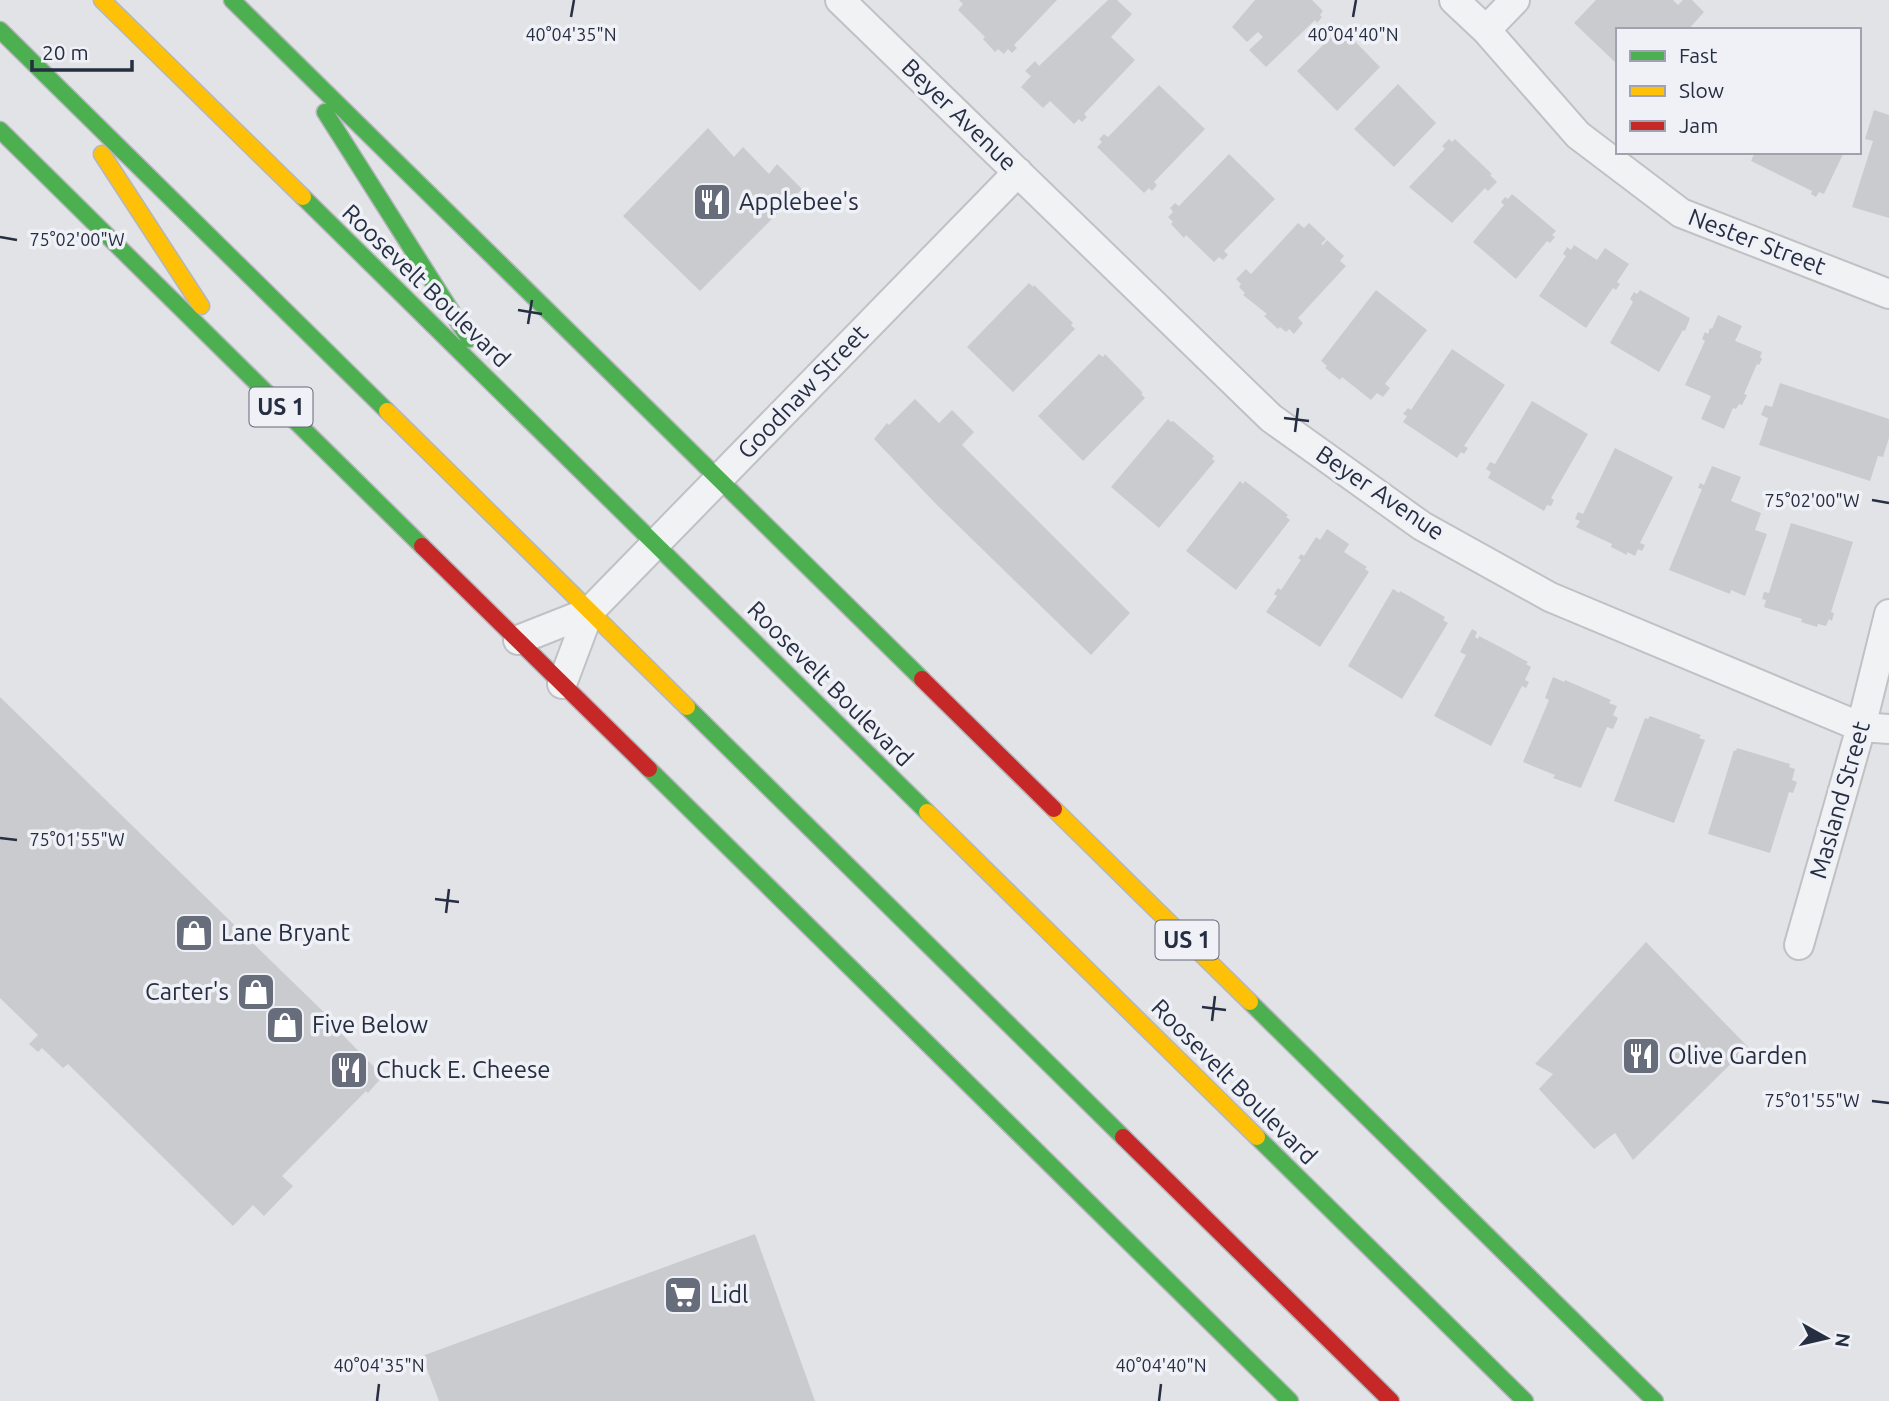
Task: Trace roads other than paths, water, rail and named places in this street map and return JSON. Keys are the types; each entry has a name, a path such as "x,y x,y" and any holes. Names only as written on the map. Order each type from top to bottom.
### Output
{"highway":[{"name":"Roosevelt Boulevard","path":"102,0 1525,1401"},
{"name":"US 1","path":"232,0 1654,1401"},
{"name":"US 1","path":"0,30 1391,1401"},
{"path":"289,55 506,397"},
{"path":"63,93 240,367"},
{"name":"US 1","path":"0,130 1290,1401"}],"street":[{"name":"Beyer Avenue","path":"840,0 1271,418 1422,526 1550,597 1875,728"},
{"name":"Nester Street","path":"1454,0 1486,30 1578,135 1681,213 1889,294"},
{"path":"1486,30 1515,0"},
{"name":"Goodnaw Street","path":"518,640 589,612 1018,172"},
{"name":"Goodnaw Street","path":"562,684 589,612"},
{"name":"Masland Street","path":"1799,945 1875,728 1889,614"}],"place":[{"name":"Applebee's","path":"712,202"},
{"name":"Lane Bryant","path":"194,933"},
{"name":"Carter's","path":"256,992"},
{"name":"Five Below","path":"285,1025"},
{"name":"Olive Garden","path":"1641,1056"},
{"name":"Chuck E. Cheese","path":"349,1070"},
{"name":"Lidl","path":"683,1295"}]}
